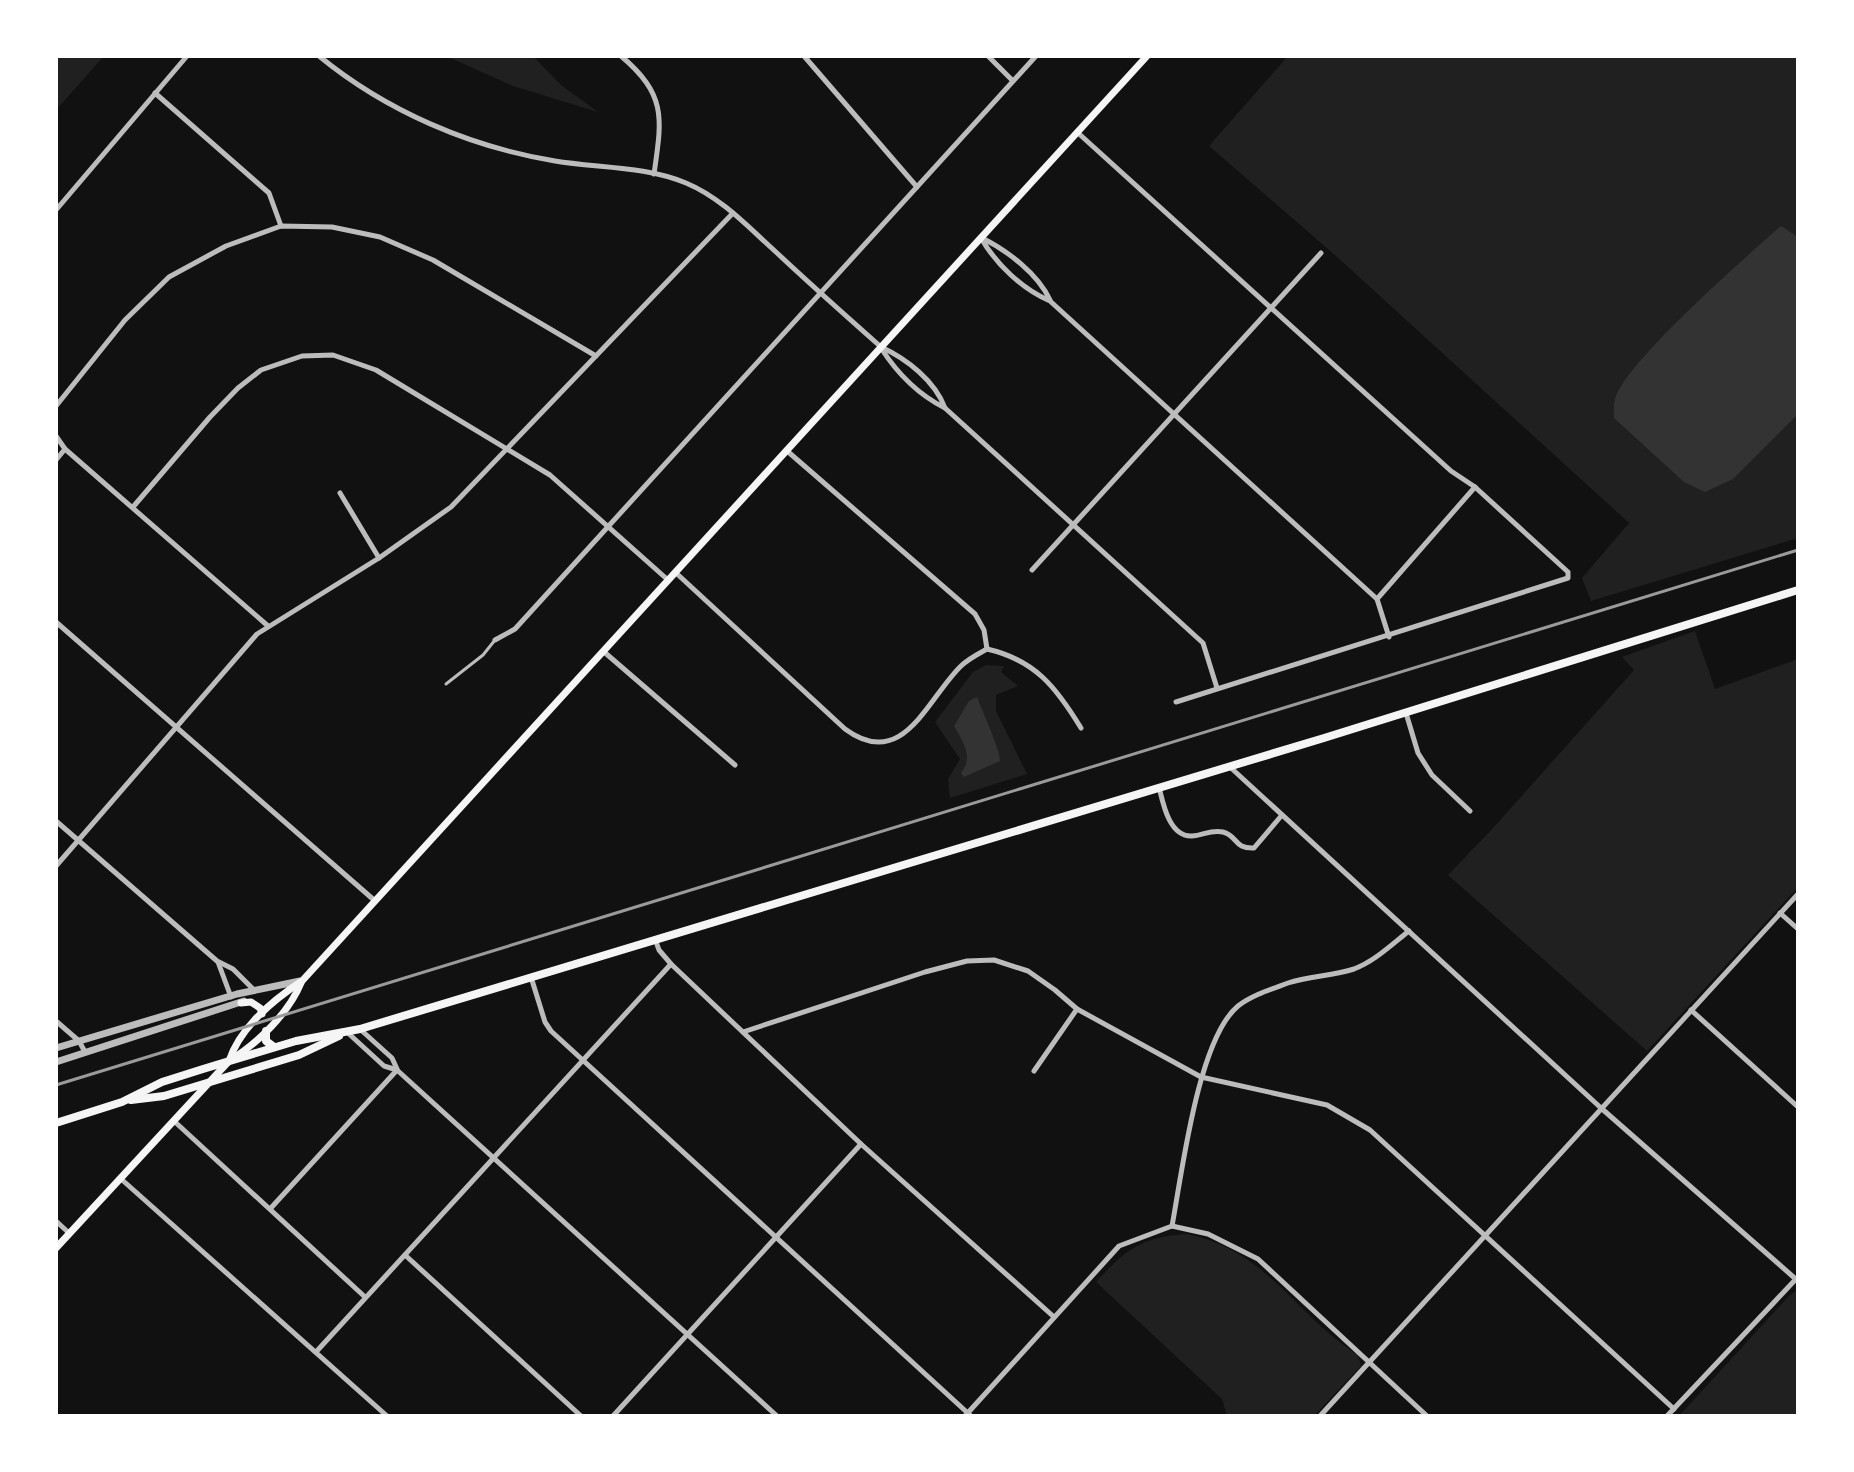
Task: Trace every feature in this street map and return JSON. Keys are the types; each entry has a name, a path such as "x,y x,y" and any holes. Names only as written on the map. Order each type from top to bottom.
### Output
{"main road":[{"path":"229,1061 234,1044 281,994 302,981 1147,56"},
{"path":"56,1123 122,1102 162,1082 274,1047 360,1029 1406,713 1798,590"},
{"path":"56,1248 229,1061 249,1049 266,1031 295,998 302,981"},
{"path":"241,1003 251,1002 260,1008 262,1014"},
{"path":"266,1031 266,1041 274,1047"},
{"path":"122,1102 164,1096 299,1055 347,1032"}],"street":[{"path":"56,210 187,56"},
{"path":"319,56 378,97 420,119 490,148 553,161 654,174 707,193 881,347 899,355 939,392 945,408"},
{"path":"621,56 642,73 658,103 660,126 654,174"},
{"path":"804,56 917,187"},
{"path":"988,56 1013,81"},
{"path":"495,640 515,629 1036,56"},
{"path":"155,93 269,193 281,226"},
{"path":"1077,132 1451,471 1475,487 1565,569 1568,578 1176,702"},
{"path":"56,866 257,634 379,558 451,507 733,213"},
{"path":"56,406 125,320 169,277 226,246 281,226 332,227 380,237 433,260 596,356"},
{"path":"981,238 999,247 1043,286 1050,301"},
{"path":"981,238 991,255 1033,294 1050,301 1377,599 1389,637"},
{"path":"1032,570 1321,253"},
{"path":"881,347 891,364 926,399 945,408 1203,643 1217,688"},
{"path":"133,507 238,388 261,370 302,356 333,355 376,370 550,475 668,580"},
{"path":"56,436 65,449 268,626"},
{"path":"56,460 65,449"},
{"path":"786,450 975,614 984,630 987,649"},
{"path":"1377,599 1475,487"},
{"path":"340,493 379,558"},
{"path":"675,572 845,729 862,741 885,742 915,724 959,667 987,649 1009,654 1047,679 1060,693 1081,728"},
{"path":"56,622 374,900"},
{"path":"603,651 735,765"},
{"path":"1406,713 1418,753 1432,775 1470,811"},
{"path":"1229,766 1601,1108 1797,1280 1667,1416"},
{"path":"1159,787 1168,818 1190,837 1213,831 1223,832 1239,846 1254,848 1282,815"},
{"path":"56,821 217,961 233,969 255,992"},
{"path":"1320,1416 1798,894"},
{"path":"1780,913 1798,929"},
{"path":"1172,1226 1201,1077 1222,1025 1238,1006 1267,991 1297,980 1353,969 1374,960 1409,931"},
{"path":"655,938 659,950 671,964 861,1144 1054,1317"},
{"path":"743,1032 967,961 994,960 1028,971 1077,1009 1201,1077 1327,1105 1370,1130 1674,1409"},
{"path":"217,961 231,997"},
{"path":"316,1352 671,964"},
{"path":"531,976 548,1027 968,1415 1119,1246 1172,1226 1208,1234 1258,1259 1427,1416"},
{"path":"56,1048 231,997 302,981"},
{"path":"56,1062 241,1003 255,992"},
{"path":"1034,1071 1077,1009"},
{"path":"1691,1010 1798,1107"},
{"path":"56,1021 79,1041 86,1053"},
{"path":"360,1029 392,1058 397,1070"},
{"path":"347,1032 384,1066 397,1070 777,1416"},
{"path":"270,1209 397,1070"},
{"path":"174,1121 365,1297"},
{"path":"613,1416 861,1144"},
{"path":"120,1178 387,1416"},
{"path":"56,1221 70,1234"},
{"path":"405,1255 581,1416"}],"lane":[{"path":"446,684 483,655 495,640"}],"shaded area":[{"path":"56,56 104,56 56,110"},
{"path":"446,56 533,56 561,85 598,112 513,86"},
{"path":"1288,56 1798,56 1798,538 1591,601 1582,578 1629,523 1336,256 1209,146"},
{"path":"1781,226 1798,237 1798,414 1733,479 1705,492 1684,482 1614,418 1614,402 1639,362 1662,337"},
{"path":"1695,631 1715,689 1798,659 1798,887 1647,1051 1448,875 1634,670 1622,657"},
{"path":"986,665 1004,666 1001,672 1018,686 996,695 996,711 1027,774 950,798 948,779 960,759 935,722 973,672"},
{"path":"977,697 1000,761 964,777 961,773 967,755 954,726 969,701"},
{"path":"1187,1234 1215,1242 1239,1254 1358,1355 1361,1366 1314,1416 1227,1416 1222,1399 1096,1282 1136,1247 1158,1238"},
{"path":"1798,1289 1798,1416 1679,1416 1789,1296"}],"railway":[{"path":"56,1085 1798,550"}]}
